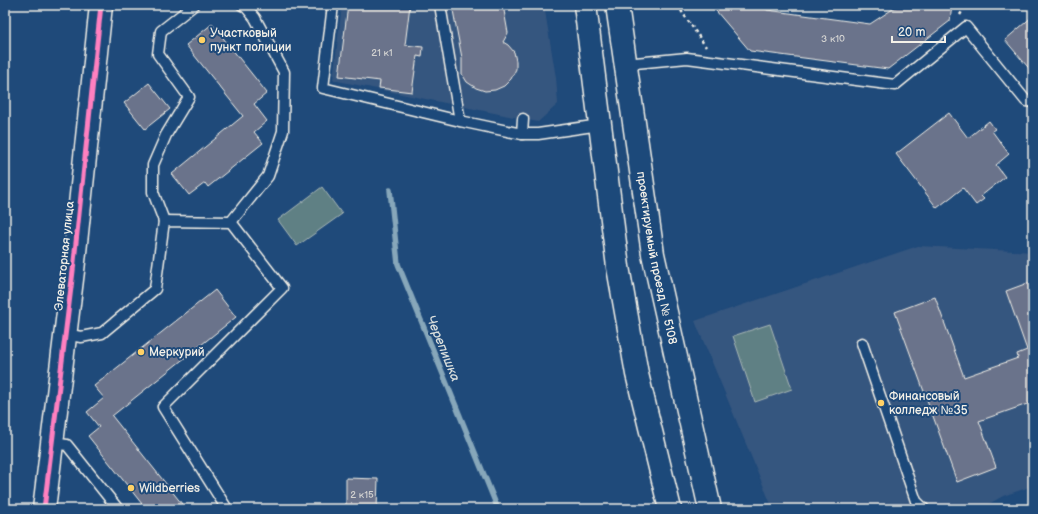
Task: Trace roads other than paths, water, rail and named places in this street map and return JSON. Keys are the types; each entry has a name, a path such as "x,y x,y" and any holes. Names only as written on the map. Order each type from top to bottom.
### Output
{"main road":[{"name":"Элеваторная улица","path":"44,509 73,271 101,5"},
{"path":"585,5 618,266 637,374 670,509"},
{"name":"проектируемый проезд № 5108","path":"617,5 653,254 710,509"}],"lane":[{"path":"65,334 81,337 102,333 155,289 164,221 153,192 153,165 166,135 189,97 158,54 161,31 194,5"},
{"path":"333,5 323,88 460,121 522,134 538,134 600,125"},
{"path":"440,5 460,121"},
{"path":"231,222 268,176 283,131 284,72 254,18 245,6"},
{"path":"625,64 687,58 895,85 966,27 1026,101 1033,102"},
{"path":"522,134 523,119"},
{"path":"164,221 231,222"},
{"path":"227,509 163,407 282,288 231,222"},
{"path":"862,343 916,501 924,509"},
{"path":"52,443 67,445 118,509"}],"waterway":[{"name":"Черепишка","path":"390,190 398,264 498,509"}],"place":[{"name":"Участковый пункт полиции","path":"202,40"},
{"name":"Меркурий","path":"141,352"},
{"name":"Финансовый колледж №35","path":"881,403"},
{"name":"Wildberries","path":"131,488"}]}
